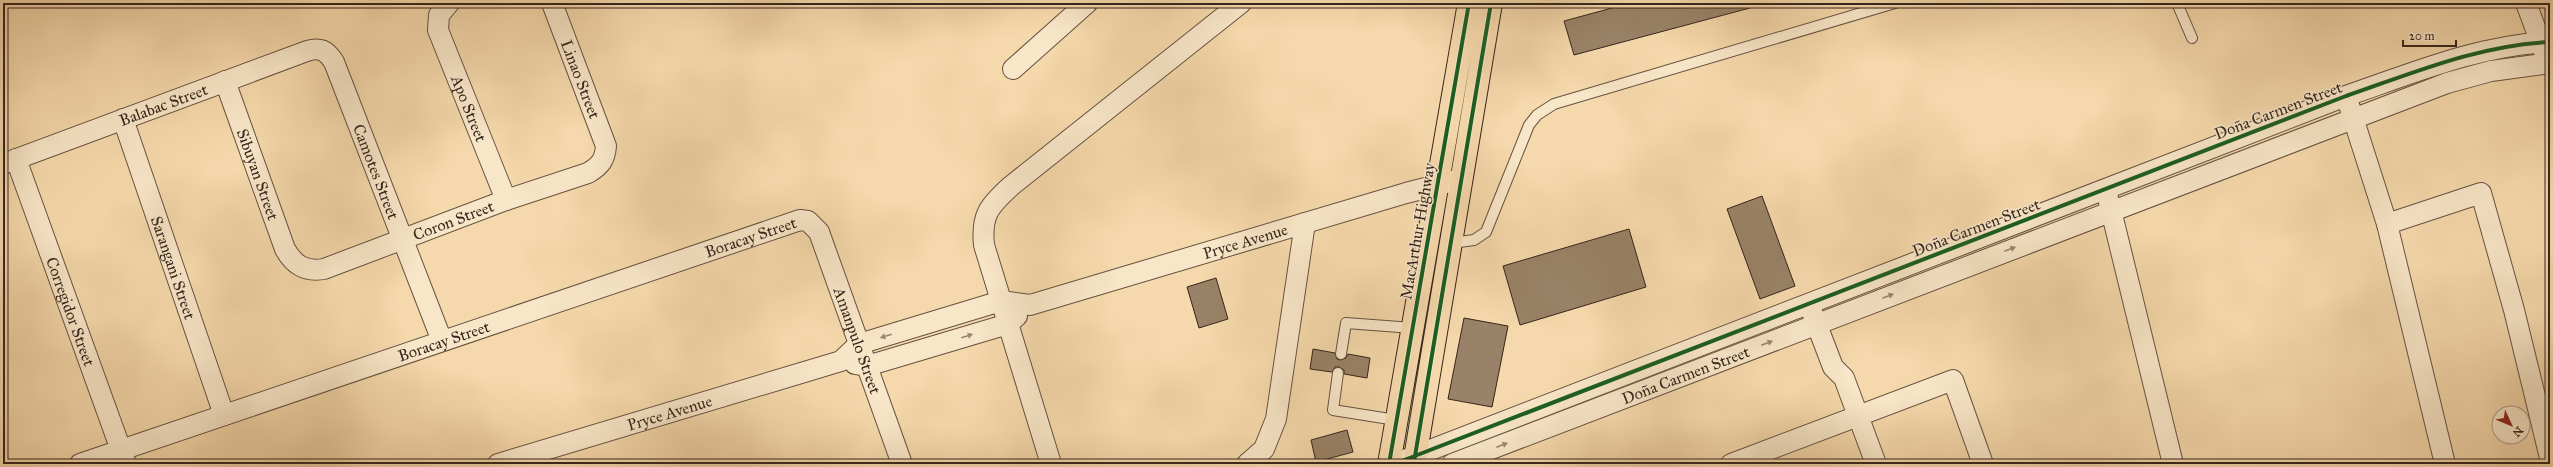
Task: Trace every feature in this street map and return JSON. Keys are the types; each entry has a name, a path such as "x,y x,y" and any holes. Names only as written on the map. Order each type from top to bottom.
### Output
{"highway":[{"name":"MacArthur Highway","path":"1389,464 1469,3"},
{"path":"1415,460 1491,3"}],"street":[{"name":"Linao Street","path":"552,3 603,135 606,146 605,156"},
{"path":"1013,69 1087,3"},
{"path":"1051,464 984,246 984,219 988,208 1011,186 1241,3"},
{"path":"2526,3 2545,43 2549,65"},
{"name":"Apo Street","path":"444,9 437,24 440,37 506,200"},
{"name":"Doña Carmen Street","path":"1394,464 1415,460 2346,96 2462,56 2508,47 2545,43"},
{"name":"Balabac Street","path":"9,162 307,51 318,48 324,50"},
{"name":"Camotes Street","path":"324,50 334,62 442,341"},
{"name":"Doña Carmen Street","path":"1452,464 2353,117 2469,76 2549,65"},
{"name":"Sibuyan Street","path":"225,81 280,238 290,258 297,264"},
{"path":"2346,96 2387,224 2444,464"},
{"name":"Sarangani Street","path":"123,119 224,415"},
{"name":"Coron Street","path":"297,264 305,269 324,269 506,200 588,173 598,167 605,156"},
{"name":"Corregidor Street","path":"9,162 124,457"},
{"name":"Pryce Avenue","path":"841,361 867,366 1008,324 1030,305 1305,223 1461,179"},
{"path":"2106,190 2173,464"},
{"path":"2387,224 2481,193 2514,310 2550,458"},
{"name":"Boracay Street","path":"80,464 124,457 224,415 796,220 808,221"},
{"name":"Amanpulo Street","path":"808,221 818,232 902,464"},
{"path":"1247,464 1264,449 1276,419 1305,223"},
{"name":"Pryce Avenue","path":"498,464 841,361 859,344 1001,301 1030,305"},
{"path":"1816,302 1823,321 1845,362 1844,378 1876,464"},
{"path":"1731,464 1762,459 1858,416 1953,380 1983,464"}],"lane":[{"path":"1452,243 1474,240 1486,232 1529,125 1537,115 1554,104 1896,3"},
{"path":"2177,3 2192,38"},
{"path":"1341,354 1346,323 1413,328"},
{"path":"1338,373 1333,410 1396,420"}],"building":[{"path":"1611,3 1749,3 1750,8 1574,55 1564,21 1612,8"},
{"path":"1762,196 1795,286 1760,299 1727,209"},
{"path":"1629,229 1646,287 1520,325 1503,266"},
{"path":"1216,278 1228,319 1199,328 1187,287"},
{"path":"1464,318 1508,326 1492,407 1448,399"},
{"path":"1313,349 1335,353 1337,359 1340,360 1346,358 1348,354 1370,358 1367,378 1344,374 1344,370 1339,367 1335,367 1332,372 1310,369"},
{"path":"1347,430 1353,452 1316,462 1311,440"}],"cycle path":[{"path":"1389,464 1469,3"},
{"path":"1414,462 1491,3"},
{"path":"1394,464 2346,96 2472,54 2498,48 2550,42"}]}
